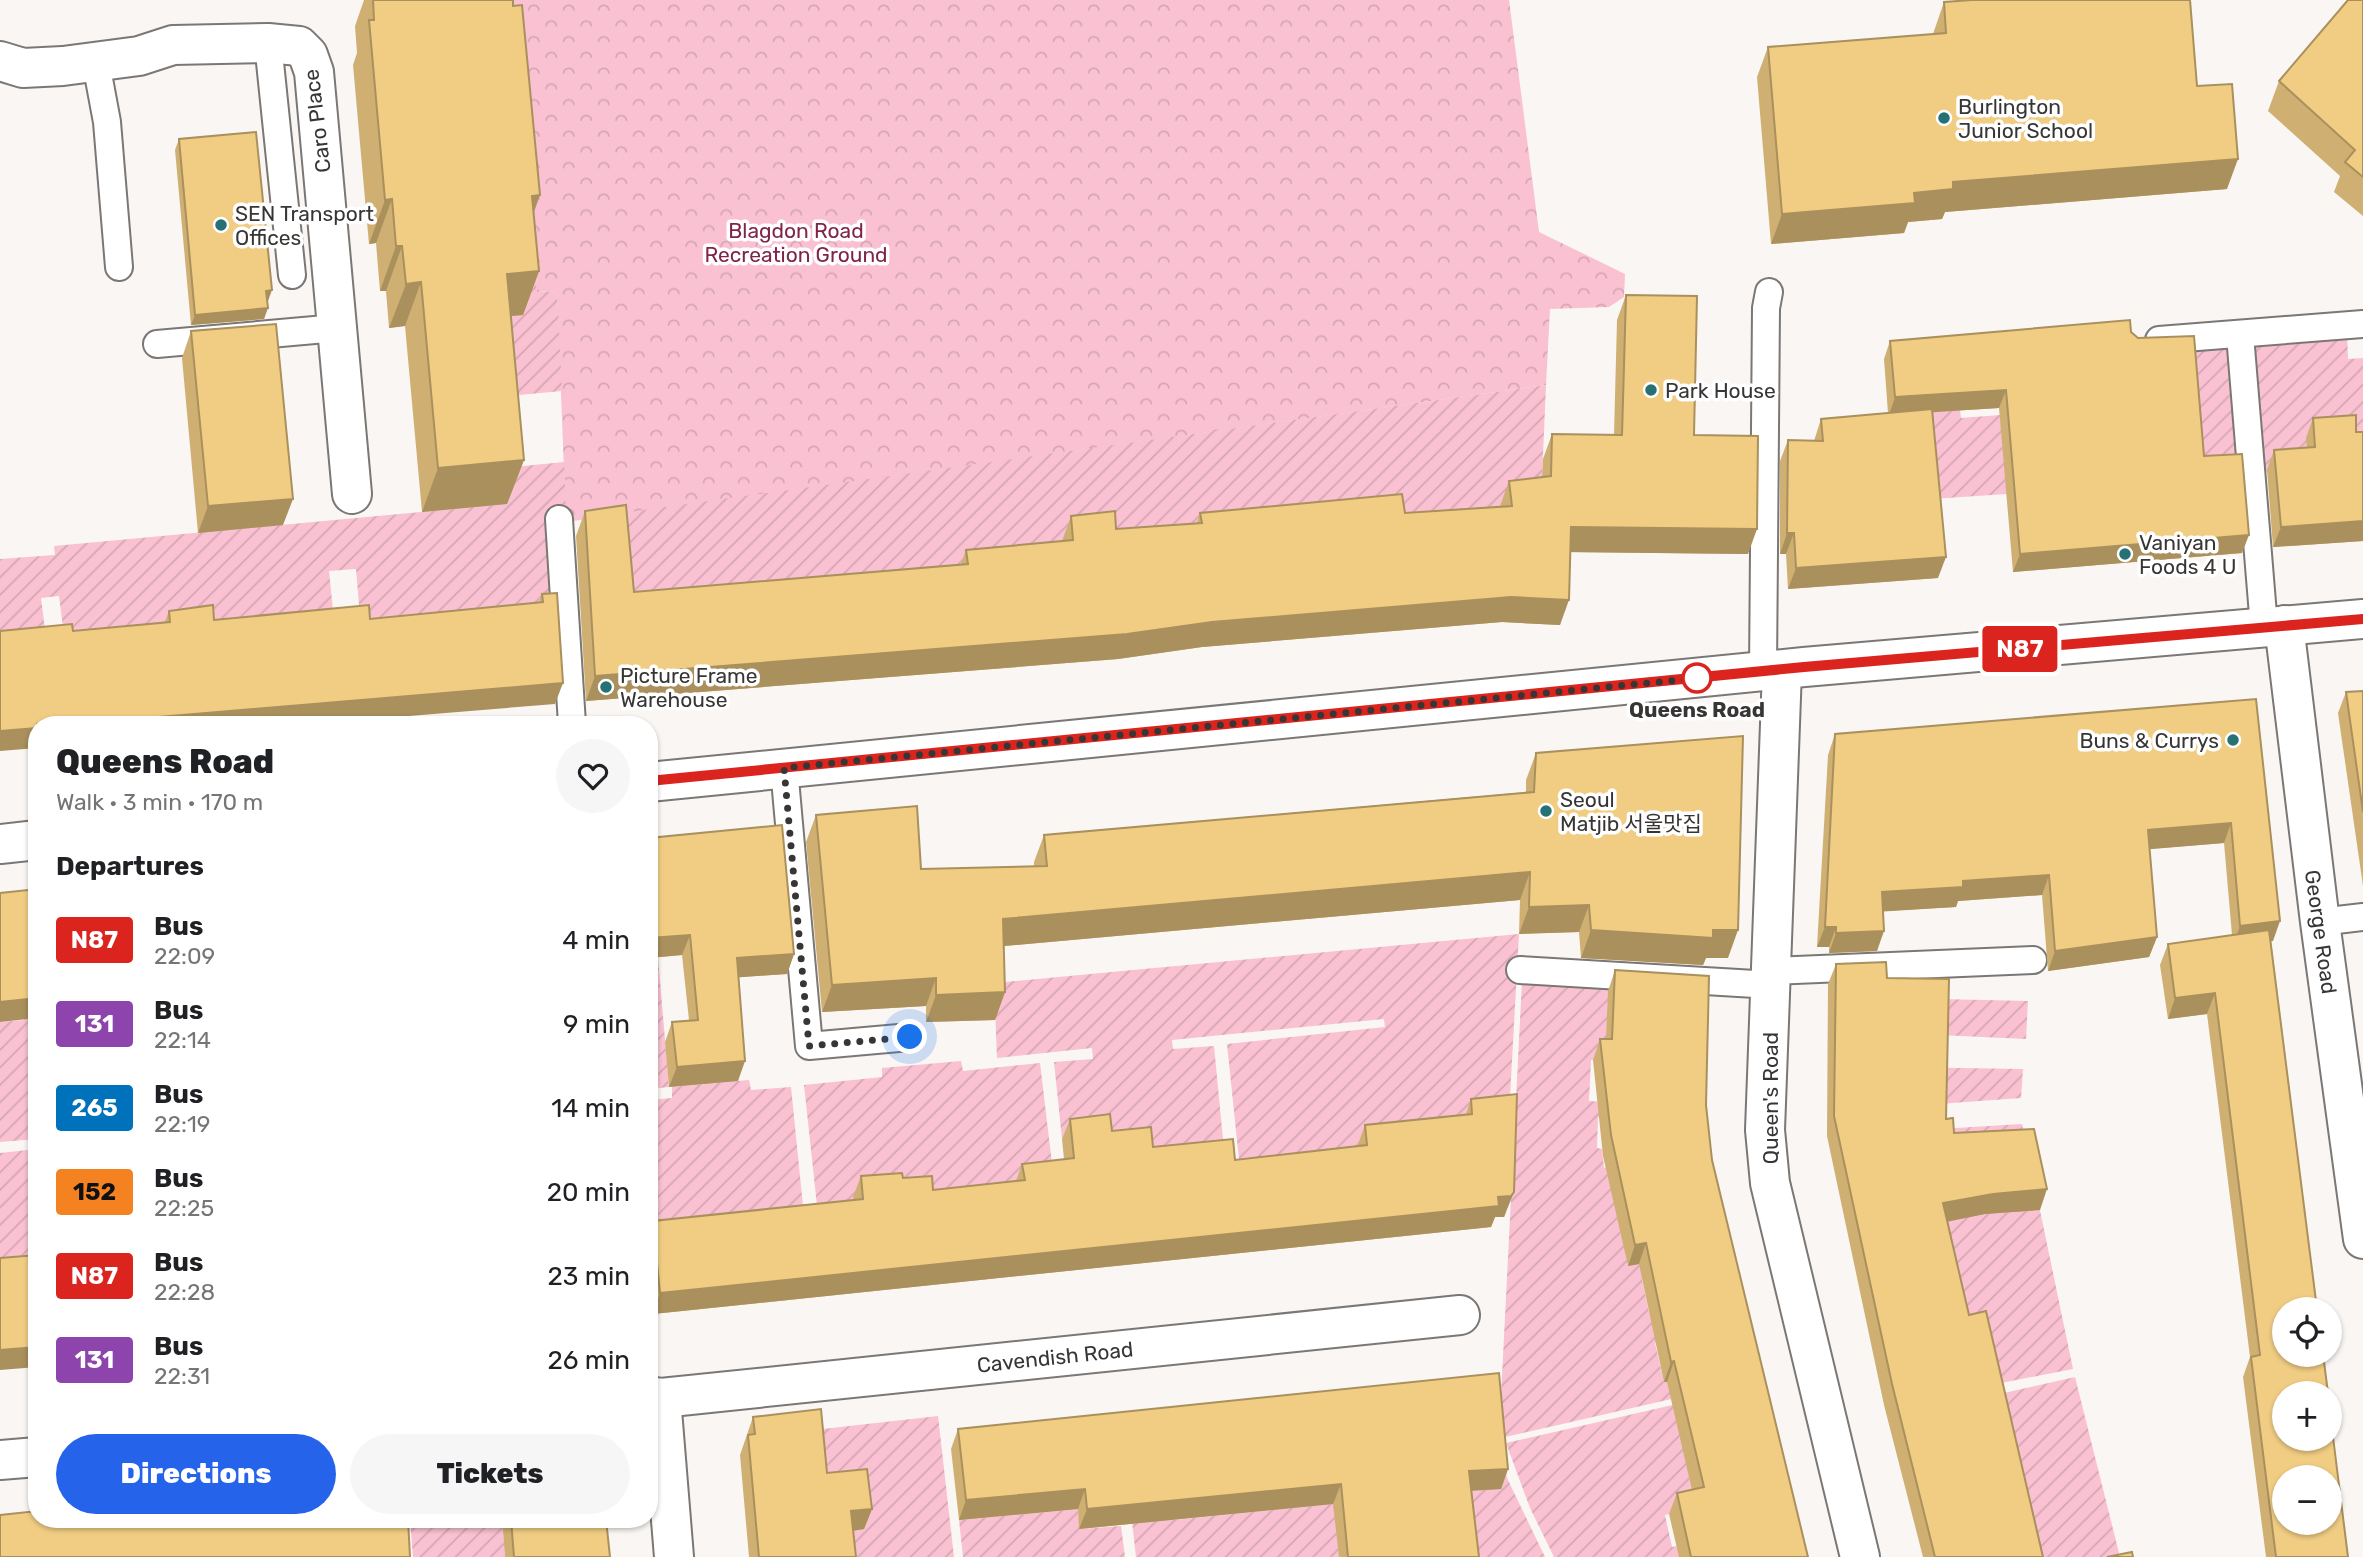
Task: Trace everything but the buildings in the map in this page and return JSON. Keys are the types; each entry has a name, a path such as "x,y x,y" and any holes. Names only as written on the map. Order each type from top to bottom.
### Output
{"street":[{"name":"Caro Place","path":"0,61 23,68 96,63 139,56 173,45 268,43 299,46 308,55 314,72 352,494"},
{"path":"658,781 1773,670 2363,619"},
{"name":"George Road","path":"2274,626 2320,922 2363,1239"},
{"name":"Queen's Road","path":"1773,670 1772,978 1765,1130 1770,1183 1860,1557"},
{"path":"0,844 28,841"},
{"name":"Cavendish Road","path":"658,1397 1460,1315"},
{"path":"658,1422 674,1557"},
{"path":"0,1461 28,1458"}],"lane":[{"path":"268,43 292,275"},
{"path":"96,63 107,122 120,267"},
{"path":"1769,292 1766,308 1773,670"},
{"path":"2138,342 2363,324"},
{"path":"157,344 337,328"},
{"path":"2240,335 2274,626"},
{"path":"559,519 571,716"},
{"path":"784,768 809,1046 910,1037"},
{"path":"2320,922 2363,917"},
{"path":"1520,970 1772,978 2033,960"}],"green space":[{"name":"Blagdon Road Recreation Ground","path":"513,0 1509,0 1539,232 1625,274 1624,297 1609,307 1550,309 1546,385 566,522 557,291 537,292"},
{"path":"513,0 537,292 557,291 562,391 497,397"},
{"path":"2347,333 2348,359 2363,358 2363,470 2308,469 2259,473 2248,341"},
{"path":"2233,342 2243,472 2199,486 2188,346"},
{"path":"1546,385 1540,525 1505,557 1064,565 635,617 615,514"},
{"path":"1960,410 1961,418 2000,415 2007,494 1931,499 1923,413"},
{"path":"564,462 566,510 559,614 362,640 356,569 329,571 333,610 0,651 0,559 55,555 54,546 507,504 504,468","holes":["59,596 64,635 46,637 41,598"]},
{"path":"14,919 28,944 28,1140 0,1142 0,1022 24,1020"},
{"path":"1519,934 1509,1115 1360,1167 1241,1179 1227,1044 1385,1027 1384,1019 1172,1040 1173,1049 1214,1046 1225,1160 1185,1164 1102,1135 1062,1139 1054,1062 1093,1059 1092,1048 997,1058 994,983"},
{"path":"658,957 669,1087 658,1088"},
{"path":"1522,981 1639,985 1637,1061 1591,1060 1589,1101 1636,1104 1635,1118 1598,1117 1597,1148 1602,1149 1604,1168 1608,1167 1628,1266 1658,1259 1642,1279 1649,1312 1676,1338 1655,1343 1664,1382 1685,1378 1689,1395 1505,1437 1501,1396"},
{"path":"1940,999 2028,1001 2026,1039 1939,1035"},
{"path":"961,1061 963,1071 1040,1063 1054,1180 856,1220 819,1224 804,1085 882,1077 882,1068"},
{"path":"1899,1067 2023,1069 2021,1098 1938,1104"},
{"path":"749,1080 751,1090 791,1087 805,1226 658,1240 658,1099 672,1098 672,1087"},
{"path":"2022,1124 2073,1369 1955,1392 1943,1339 1923,1130"},
{"path":"28,1150 28,1276 0,1278 0,1153"},
{"path":"2075,1377 2120,1557 2030,1557 1995,1395"},
{"path":"1690,1401 1686,1460 1696,1508 1665,1515 1672,1547 1703,1540 1707,1557 1554,1557 1530,1508 1506,1443"},
{"path":"938,1416 954,1557 845,1557 820,1494 814,1430"},
{"path":"1498,1450 1508,1480 1545,1557 1388,1557"},
{"path":"1372,1500 1379,1557 1136,1557 1130,1504 1174,1520"},
{"path":"1078,1509 1080,1529 1121,1526 1125,1557 963,1557 959,1520"},
{"path":"411,1528 503,1528 505,1557 413,1557"}],"bus line":[{"name":"N87","path":"658,780 1804,667 2363,619"}],"place":[{"name":"Burlington Junior School","path":"1944,118"},
{"name":"SEN Transport Offices","path":"221,225"},
{"name":"Park House","path":"1651,390"},
{"name":"Vaniyan Foods 4 U","path":"2125,554"},
{"name":"Queens Road","path":"1697,678"},
{"name":"Picture Frame Warehouse","path":"606,687"},
{"name":"Buns & Currys","path":"2233,740"},
{"name":"Seoul Matjib 서울맛집","path":"1546,811"}],"route":[{"path":"910,1037 809,1046 784,768 1709,677 1697,678"}]}
